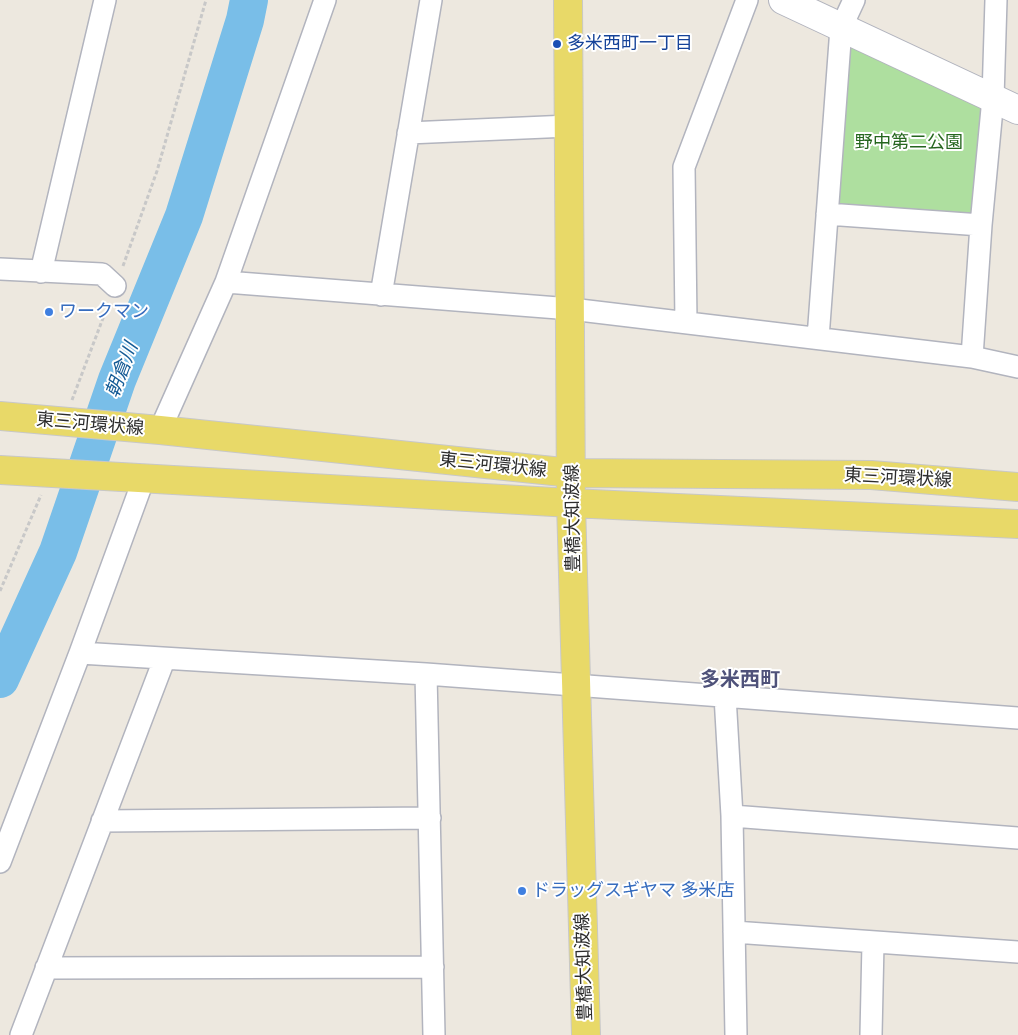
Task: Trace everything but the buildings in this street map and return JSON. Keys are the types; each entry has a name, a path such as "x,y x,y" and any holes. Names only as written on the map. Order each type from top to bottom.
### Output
{"main road":[{"name":"豊橋大知波線","path":"568,0 571,503 586,1035"},
{"name":"東三河環状線","path":"0,416 70,414 156,430 572,473 871,475 1018,487"},
{"name":"東三河環状線","path":"0,470 45,484 141,478 571,503 1018,524"}],"street":[{"path":"41,272 105,0"},
{"path":"156,430 226,282 325,0"},
{"path":"382,295 431,0"},
{"path":"686,322 684,167 747,0"},
{"path":"783,0 1018,110"},
{"path":"818,338 841,28 854,0"},
{"path":"972,357 992,98 996,0"},
{"path":"408,133 569,126"},
{"path":"827,214 981,226"},
{"path":"0,269 102,274 115,286"},
{"path":"226,282 571,309 972,357 1018,367"},
{"path":"0,862 80,653 141,478"},
{"path":"80,653 164,660 426,674 1018,718"},
{"path":"21,1035 164,660"},
{"path":"426,674 434,967 434,1035"},
{"path":"725,696 732,816 736,1035"},
{"path":"732,816 1018,838"},
{"path":"102,821 430,818"},
{"path":"734,932 1018,952"},
{"path":"871,1035 873,943"},
{"path":"46,968 434,967"}],"path":[{"path":"70,414 157,171 206,0"},
{"path":"0,590 45,484"}],"green space":[{"name":"野中第二公園","path":"841,28 993,98 981,225 827,214"}],"waterway":[{"name":"朝倉川","path":"0,679 58,552 117,380 184,216 245,20 249,0"}],"place":[{"name":"多米西町一丁目","path":"557,44"},
{"name":"ワークマン","path":"49,312"},
{"name":"ドラッグスギヤマ 多米店","path":"522,891"}],"district":[{"name":"多米西町","path":"740,680"}]}
